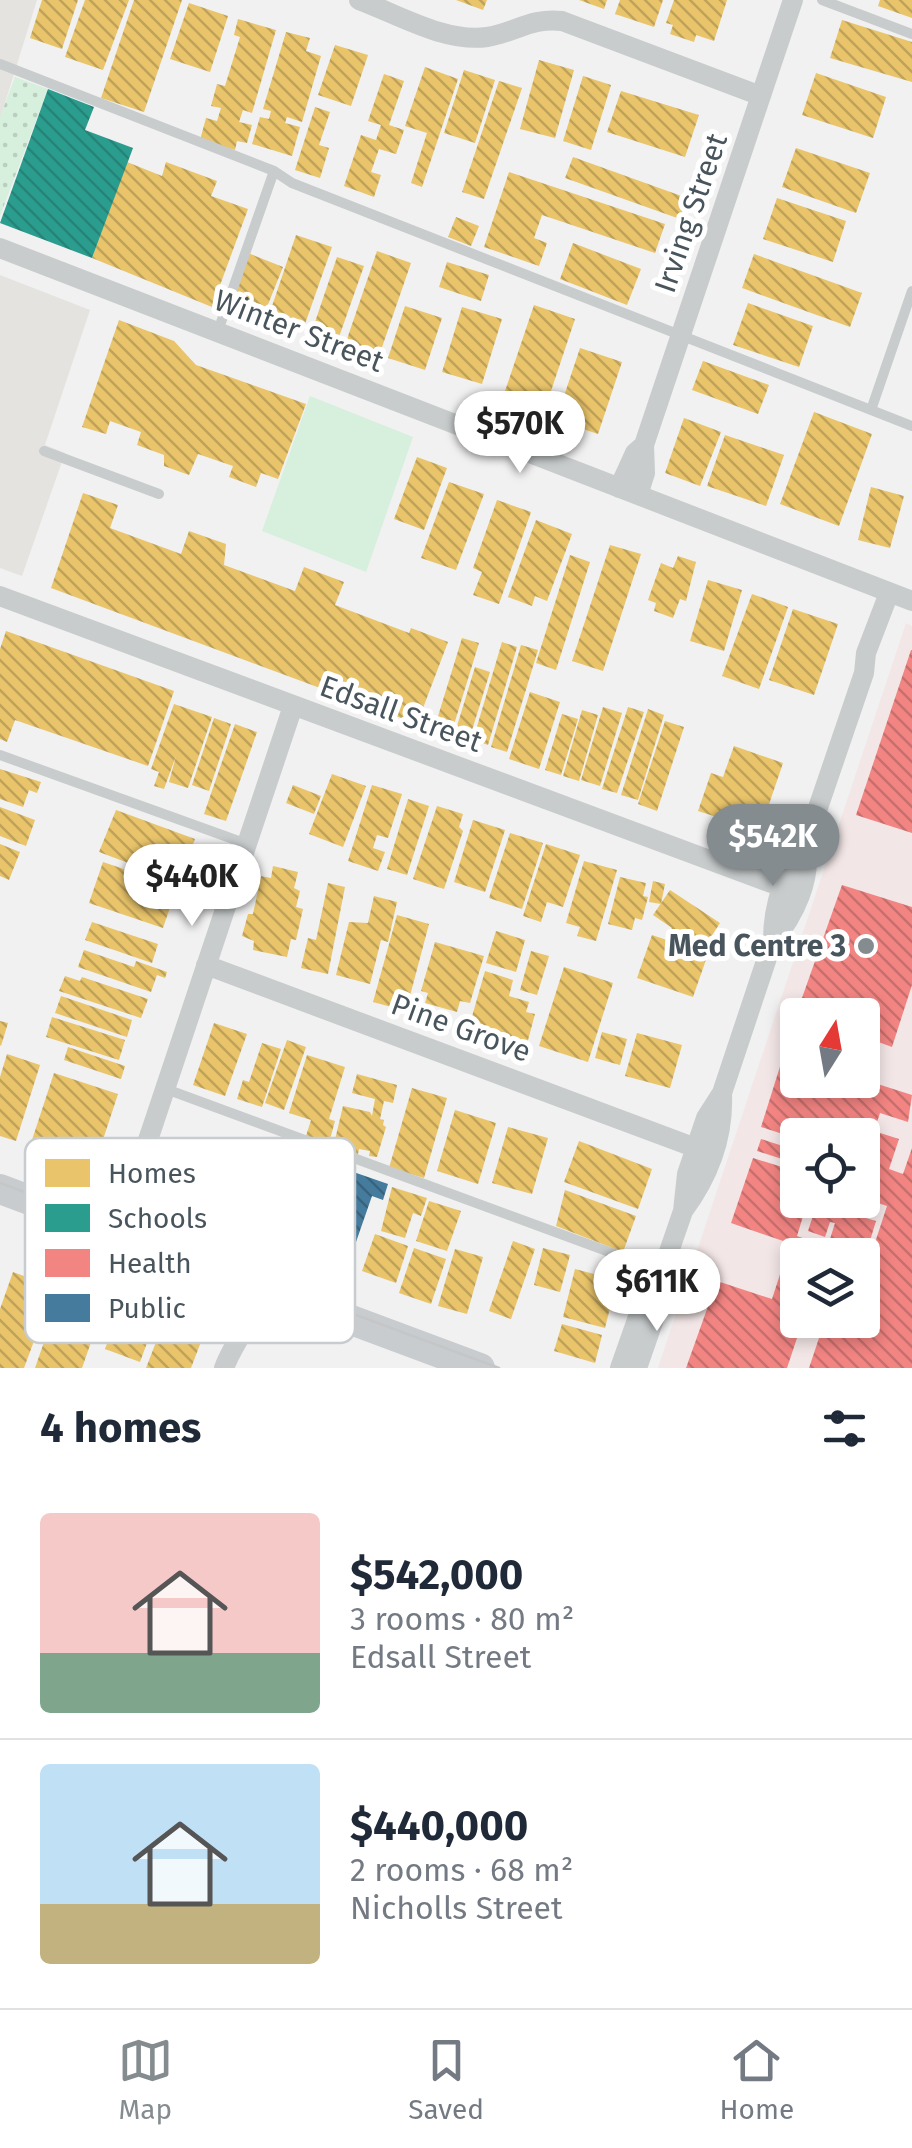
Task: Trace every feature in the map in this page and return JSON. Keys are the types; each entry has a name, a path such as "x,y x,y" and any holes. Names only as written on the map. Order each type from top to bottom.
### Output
{"main road":[{"path":"0,1189 25,1198"},
{"path":"355,1321 480,1368"}],"street":[{"path":"359,0 462,36 491,36 538,20 562,22 761,96"},
{"name":"Irving Street","path":"629,492 645,473 644,445 794,0"},
{"name":"Winter Street","path":"0,248 912,601"},
{"path":"620,1368 652,1277 662,1272 683,1211 686,1174 706,1118 722,1093 773,940 773,915 782,888 793,856 805,846 864,673 866,653 890,593"},
{"name":"Edsall Street","path":"0,596 782,888"},
{"path":"149,1138 293,706"},
{"path":"773,940 789,922 809,861 805,846"},
{"path":"782,888 788,891 794,907"},
{"name":"Pine Grove","path":"206,965 696,1148"},
{"path":"683,1211 704,1183 724,1122 722,1093"},
{"path":"638,1368 667,1282 662,1272"},
{"path":"224,1368 234,1343"}],"lane":[{"path":"822,0 912,34"},
{"path":"0,64 912,426"},
{"path":"218,330 274,171"},
{"path":"871,410 912,291"},
{"path":"44,451 159,494"},
{"path":"0,755 246,844"},
{"path":"165,1088 300,1138"},
{"path":"355,1158 662,1272"}],"shaded area":[{"path":"0,0 37,0 0,119"},
{"path":"0,275 90,310 45,445 65,453 22,576 0,568"},
{"path":"906,623 912,626 912,1368 658,1368 780,1002 780,1098 880,1098 880,998 781,998"}],"green space":[{"path":"15,77 48,89 0,216 0,117"},
{"path":"310,396 413,437 366,572 262,531"}],"building: Homes":[{"path":"42,0 78,0 62,49 30,38"},
{"path":"85,0 129,0 103,70 65,57"},
{"path":"134,0 182,0 144,112 101,98"},
{"path":"456,0 487,0 483,10"},
{"path":"579,0 607,0 604,9"},
{"path":"620,0 663,0 654,27 615,14"},
{"path":"674,0 727,0 714,41 696,35 694,42 670,34 673,25 666,23"},
{"path":"880,0 912,0 912,18 878,6"},
{"path":"189,3 228,16 210,72 170,59"},
{"path":"238,19 276,30 252,113 243,110 239,122 252,125 247,143 237,141 235,150 200,140 206,118 217,121 221,108 211,106 217,84 225,86 240,37 234,35"},
{"path":"842,20 912,42 912,82 830,58"},
{"path":"286,32 310,38 306,51 321,56 302,122 287,117 285,123 300,127 292,156 252,144 260,117 269,119 271,111 263,109"},
{"path":"335,45 368,55 351,106 318,95"},
{"path":"539,60 574,70 555,138 520,129"},
{"path":"425,67 458,79 422,187 411,183 427,133 405,126"},
{"path":"464,70 495,80 475,143 444,133"},
{"path":"816,73 886,97 873,138 802,115"},
{"path":"384,74 404,81 389,125 404,130 396,154 379,149 371,172 381,175 374,197 344,186 361,135 376,140 381,125 368,121"},
{"path":"583,76 611,85 591,150 563,141"},
{"path":"499,81 522,88 484,199 462,192"},
{"path":"621,91 699,115 685,157 607,132"},
{"path":"315,107 330,112 319,145 329,148 320,178 295,170"},
{"path":"796,148 870,173 856,213 782,187"},
{"path":"573,157 687,198 680,219 565,178"},
{"path":"127,162 162,176 166,162 217,181 211,196 248,209 212,307 92,258"},
{"path":"509,172 665,224 655,253 542,215 534,238 547,243 539,266 484,247"},
{"path":"777,198 846,221 833,262 763,239"},
{"path":"456,217 479,226 471,246 448,237"},
{"path":"296,235 332,247 305,324 270,312"},
{"path":"573,243 641,269 627,305 560,279"},
{"path":"377,251 411,263 380,353 346,342"},
{"path":"248,253 283,267 267,307 234,294"},
{"path":"754,254 862,293 850,327 742,288"},
{"path":"337,257 364,266 339,337 313,328"},
{"path":"447,262 489,275 481,301 439,287"},
{"path":"748,303 813,326 799,367 733,345"},
{"path":"534,305 575,319 542,418 519,411 523,400 504,394"},
{"path":"405,306 442,318 425,370 388,358"},
{"path":"462,307 502,319 482,384 442,372"},
{"path":"119,320 174,341 196,365 306,404 278,479 261,473 256,487 229,477 233,466 198,454 189,475 164,466 164,455 137,445 141,432 110,421 106,434 82,427"},
{"path":"580,348 622,362 598,434 556,420"},
{"path":"703,361 769,385 758,414 692,390"},
{"path":"814,412 872,434 839,526 780,504"},
{"path":"684,418 721,432 700,486 665,473"},
{"path":"725,435 784,455 766,506 707,486"},
{"path":"417,457 447,468 424,530 394,519"},
{"path":"449,482 484,494 456,570 421,558"},
{"path":"871,487 904,496 890,548 858,540"},
{"path":"83,493 118,505 110,528 181,554 189,531 226,544 224,565 295,591 304,567 344,582 335,605 409,633 411,628 448,642 417,724 51,588"},
{"path":"497,500 531,512 499,604 473,595 482,572 473,568"},
{"path":"536,520 572,534 547,601 535,596 532,606 508,597"},
{"path":"610,545 641,554 603,671 572,661"},
{"path":"570,555 590,562 556,670 536,663"},
{"path":"678,556 696,562 686,601 680,599 673,618 654,611 656,603 648,600 661,563 673,568"},
{"path":"708,580 742,590 724,651 690,641"},
{"path":"752,594 788,607 759,689 722,676"},
{"path":"793,609 838,624 814,695 769,680"},
{"path":"6,631 174,691 148,766 15,720 7,742 0,739 0,649"},
{"path":"462,638 479,643 452,731 435,726"},
{"path":"502,642 517,647 488,745 473,740"},
{"path":"521,645 538,650 507,752 491,747"},
{"path":"475,667 490,672 469,740 454,736"},
{"path":"530,692 560,702 539,769 509,759"},
{"path":"174,704 212,717 188,788 169,782 176,756 164,789 154,786 159,772 151,769"},
{"path":"603,707 622,713 600,786 581,780"},
{"path":"628,707 644,712 617,793 602,789"},
{"path":"648,709 664,715 638,800 621,795"},
{"path":"582,710 598,715 579,781 563,776"},
{"path":"562,714 578,719 561,775 545,770"},
{"path":"214,718 231,724 209,791 192,785"},
{"path":"665,721 684,727 657,811 638,804"},
{"path":"235,724 257,732 226,821 204,814"},
{"path":"734,746 783,763 760,831 698,811 711,773 723,777"},
{"path":"0,769 41,782 37,793 29,790 23,807 0,799"},
{"path":"332,774 366,786 343,847 309,834"},
{"path":"293,785 321,796 314,814 286,803"},
{"path":"372,785 402,794 388,838 377,835 373,848 385,852 378,871 348,861"},
{"path":"408,799 429,806 407,875 387,869"},
{"path":"437,806 463,814 459,827 463,831 444,889 413,879"},
{"path":"0,807 35,820 26,846 0,836"},
{"path":"116,810 195,839 179,882 99,852"},
{"path":"473,820 505,830 485,892 454,882"},
{"path":"510,833 543,843 522,909 489,898"},
{"path":"0,844 20,852 9,880 0,876"},
{"path":"546,844 580,855 563,907 547,902 541,922 523,916"},
{"path":"584,861 617,870 596,941 577,936 580,927 566,923"},
{"path":"103,862 177,887 163,928 89,903"},
{"path":"273,866 298,872 294,888 300,891 296,907 303,909 296,940 291,939 287,957 253,950 254,941 242,936 248,914 253,914 261,876 271,878"},
{"path":"620,877 646,883 643,896 648,897 642,920 635,918 632,930 608,924"},
{"path":"653,881 665,884 661,904 649,902"},
{"path":"328,883 345,887 328,974 301,968 308,938 316,940"},
{"path":"670,890 720,923 703,949 687,938 683,944 668,934 672,928 653,915"},
{"path":"374,896 397,902 388,942 381,940 370,984 336,975 349,922 368,923"},
{"path":"397,915 429,924 406,1011 373,1002"},
{"path":"92,922 158,944 152,963 85,940"},
{"path":"496,931 525,940 516,972 486,963"},
{"path":"652,935 708,954 693,997 637,978"},
{"path":"435,942 484,956 470,1003 460,1001 457,1012 425,1003 428,993 421,991"},
{"path":"84,950 134,967 136,961 167,972 165,978 157,975 151,992 78,967"},
{"path":"531,951 549,956 537,995 520,990"},
{"path":"564,967 613,983 588,1062 539,1046"},
{"path":"485,971 513,980 509,996 529,1002 526,1012 535,1014 527,1044 469,1027"},
{"path":"65,976 80,981 82,977 148,999 141,1018 59,991"},
{"path":"61,996 132,1020 127,1037 55,1013"},
{"path":"52,1017 125,1040 119,1060 46,1037"},
{"path":"0,1021 8,1023 1,1046 0,1045"},
{"path":"214,1023 247,1034 225,1096 193,1085"},
{"path":"602,1032 627,1039 620,1065 595,1058"},
{"path":"637,1033 682,1045 670,1088 625,1076"},
{"path":"287,1040 306,1047 284,1110 265,1103"},
{"path":"262,1043 281,1049 262,1107 237,1099 243,1080 249,1082"},
{"path":"68,1047 125,1066 121,1079 64,1060"},
{"path":"7,1054 40,1065 16,1141 0,1136 0,1077"},
{"path":"307,1055 345,1067 329,1119 335,1121 330,1138 306,1136 311,1120 289,1113"},
{"path":"54,1073 118,1094 104,1138 33,1138"},
{"path":"357,1074 397,1085 393,1103 384,1101 380,1119 386,1127 377,1157 359,1149 355,1153 355,1138 335,1138 343,1106 370,1112 372,1116 375,1099 352,1093"},
{"path":"412,1088 447,1098 424,1178 389,1168"},
{"path":"455,1110 496,1123 478,1184 437,1171"},
{"path":"508,1127 548,1138 532,1194 492,1183"},
{"path":"579,1141 652,1169 638,1209 564,1182"},
{"path":"392,1187 427,1198 421,1216 413,1213 405,1238 381,1231"},
{"path":"565,1190 636,1216 623,1252 556,1226"},
{"path":"429,1201 461,1211 447,1251 416,1241"},
{"path":"375,1234 408,1246 396,1283 362,1271"},
{"path":"513,1241 535,1249 511,1319 489,1311"},
{"path":"414,1248 446,1259 431,1304 399,1293"},
{"path":"543,1248 570,1255 560,1292 534,1285"},
{"path":"455,1249 483,1257 467,1314 438,1306"},
{"path":"575,1269 617,1280 605,1328 563,1317"},
{"path":"13,1272 25,1276 25,1343 33,1343 24,1368 0,1368 0,1309"},
{"path":"562,1324 602,1335 595,1363 554,1351"},
{"path":"44,1343 91,1343 82,1368 35,1368"},
{"path":"107,1343 147,1343 140,1362 105,1349"},
{"path":"156,1343 201,1343 191,1368 146,1368"}],"building: Schools":[{"path":"48,89 94,107 85,130 133,148 92,258 0,223"}],"building: Health":[{"path":"912,650 912,833 856,815"},
{"name":"Med Centre 3","path":"842,885 912,907 912,985 892,1047 880,1043 880,998 802,998"},
{"path":"780,1067 780,1098 880,1098 880,1085 912,1095 908,1122 880,1113 878,1118 780,1118 780,1133 761,1127"},
{"path":"880,1133 899,1139 889,1169 903,1174 912,1148 912,1368 809,1368 819,1338 880,1338 880,1238 876,1238 887,1206 880,1204"},
{"path":"761,1139 780,1145 780,1158 757,1151"},
{"path":"753,1158 780,1166 780,1218 802,1218 797,1236 802,1238 780,1240 731,1223"},
{"path":"812,1218 876,1221 871,1238 830,1238 835,1223 830,1222 825,1237 808,1231"},
{"path":"780,1274 780,1338 797,1338 787,1368 686,1368 717,1281 772,1299"}],"building: Public":[{"path":"355,1173 388,1184 383,1200 372,1196 355,1245"}],"tram line":[{"path":"0,1183 25,1192"},
{"path":"355,1315 499,1368"}],"place":[{"name":"Med Centre 3","path":"866,946"}]}
